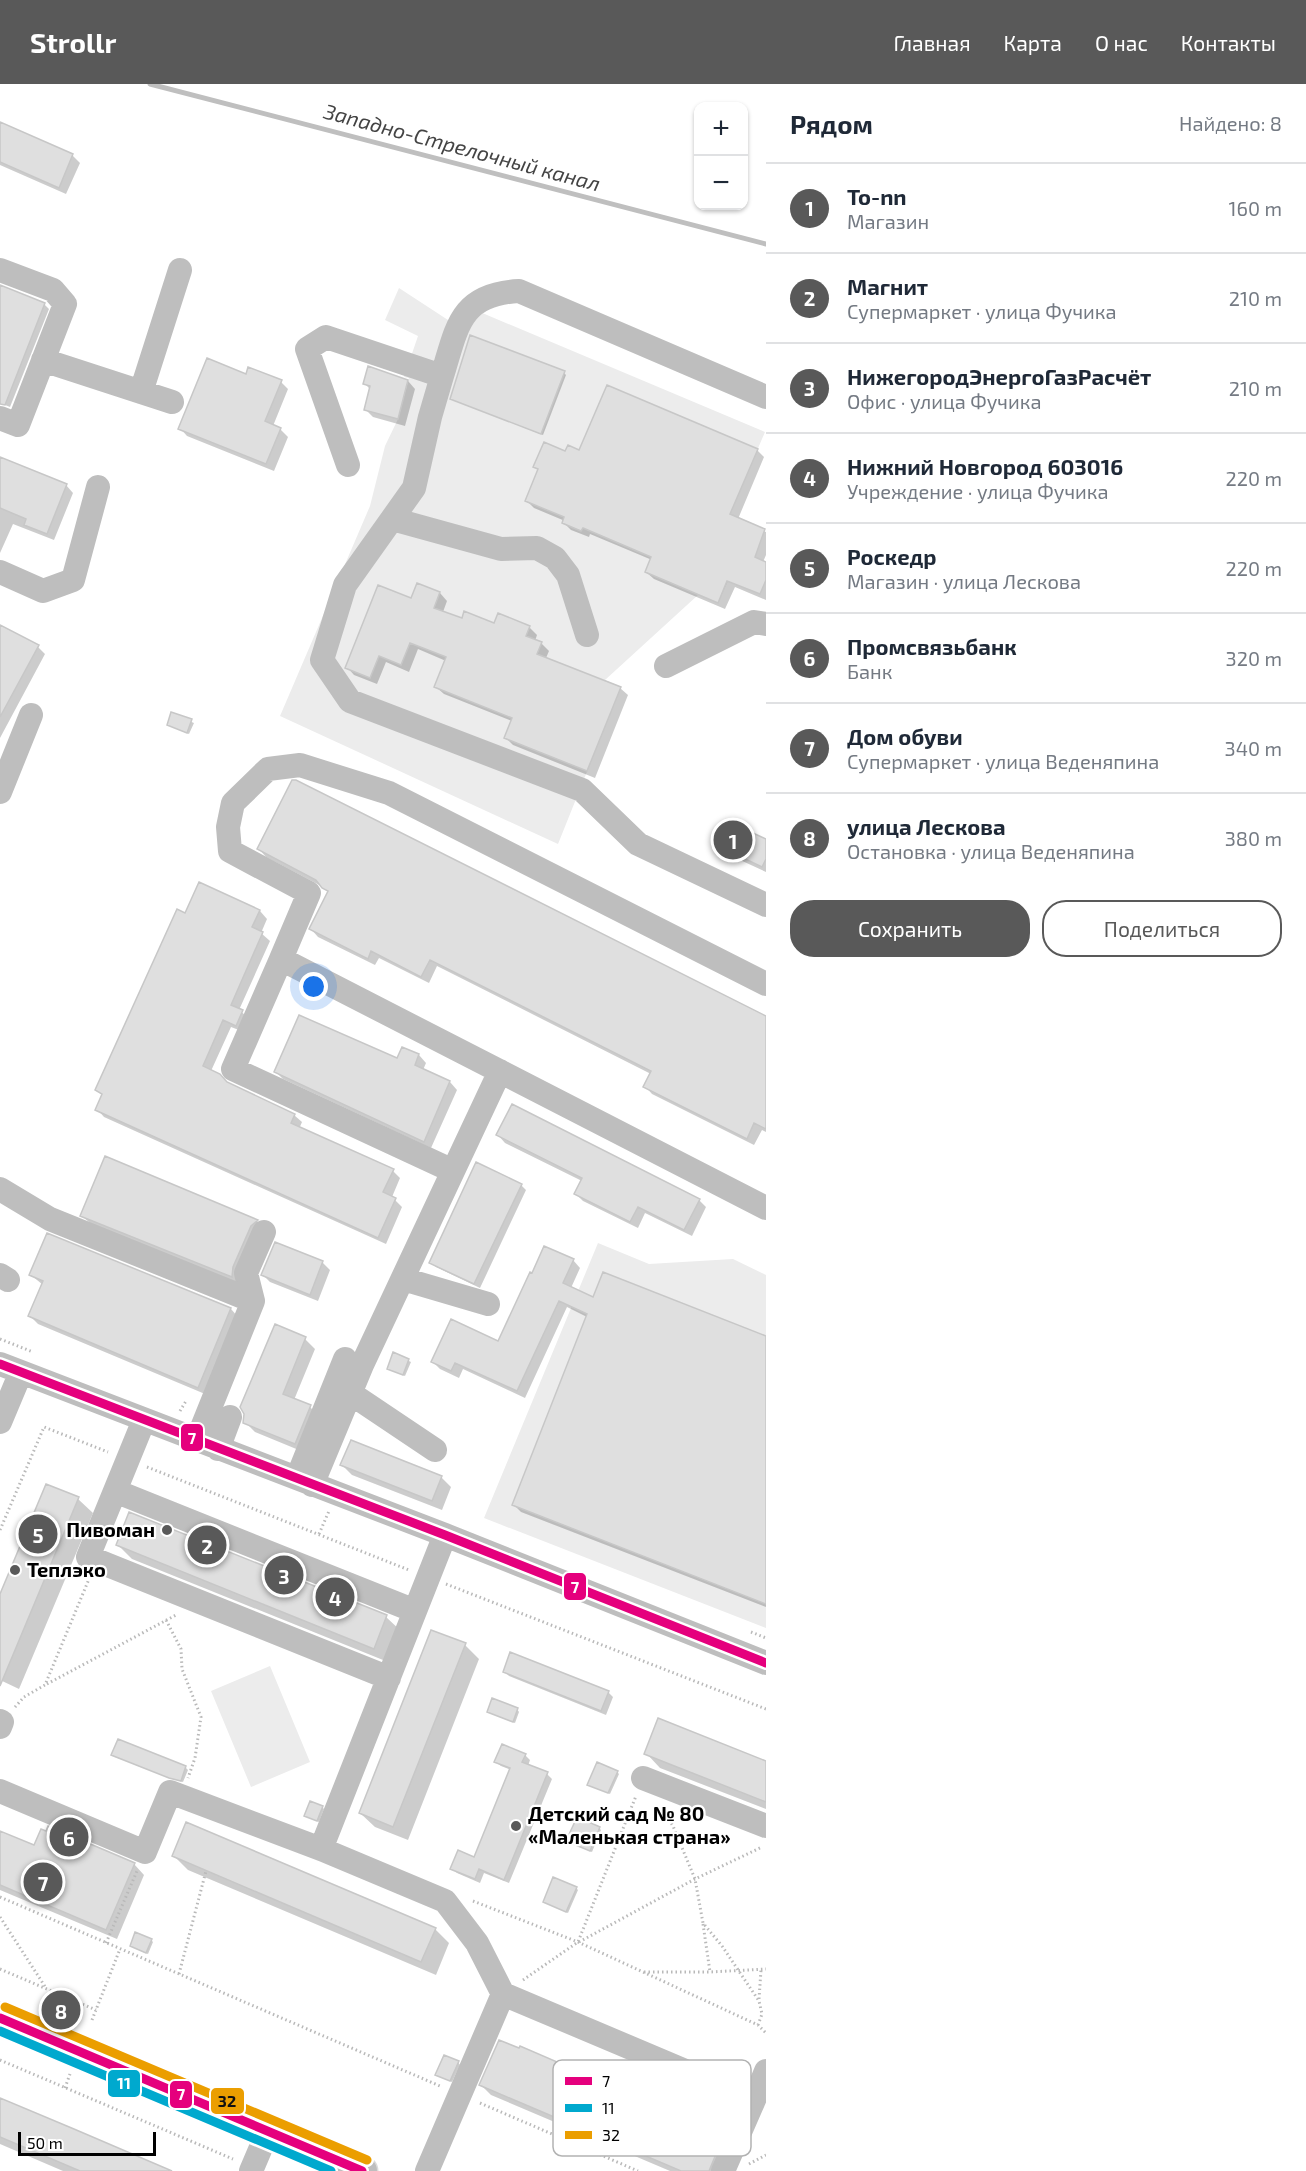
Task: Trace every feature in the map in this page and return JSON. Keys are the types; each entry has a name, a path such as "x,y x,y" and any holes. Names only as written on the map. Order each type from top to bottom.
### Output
{"main road":[{"path":"0,2018 362,2171"}],"street":[{"path":"0,270 53,290 65,304 18,425 0,418"},
{"path":"141,392 180,270"},
{"path":"766,397 519,291 504,292 488,297 471,307 459,321 430,417 414,488 345,585 322,660 350,701 582,790 638,844 766,905"},
{"path":"348,465 307,348 326,337 442,376"},
{"path":"43,360 172,402"},
{"path":"0,572 43,591 73,580 98,487"},
{"path":"392,519 501,549 537,548 555,558 568,575 587,635"},
{"path":"666,666 754,622 766,624"},
{"path":"0,792 31,715"},
{"path":"453,1171 233,1069 309,893 230,851 228,827 233,803 268,769 300,765 389,793 766,984"},
{"path":"280,959 766,1208"},
{"path":"304,1481 350,1393 500,1071"},
{"path":"0,1189 50,1219 253,1301"},
{"path":"208,1444 253,1301 246,1273 264,1232"},
{"path":"403,1279 488,1304"},
{"path":"304,1481 345,1359"},
{"path":"0,1422 10,1368 445,1535 766,1663"},
{"path":"350,1393 435,1450"},
{"path":"208,1444 230,1418"},
{"path":"144,1420 88,1557 388,1677"},
{"path":"115,1491 415,1611"},
{"path":"321,1849 445,1535"},
{"path":"643,1778 766,1826"},
{"path":"0,1791 145,1852 170,1792 321,1849 445,1901 477,1943 503,1994 659,2060"},
{"path":"427,2171 503,1994"},
{"path":"751,2107 766,2071"},
{"path":"251,2169 268,2131"},
{"path":"723,2171 730,2156"}],"path":[{"path":"180,1411 186,1401"},
{"path":"0,1530 44,1427 766,1709"},
{"path":"45,1685 97,1561"},
{"path":"1,1723 24,1697 199,1602"},
{"path":"165,1620 181,1649 182,1669 201,1717 195,1758 180,1796"},
{"path":"643,1778 673,1826 695,1879 710,1972"},
{"path":"578,1942 643,1778"},
{"path":"503,1994 578,1942 695,1879 766,1845"},
{"path":"106,1943 145,1852"},
{"path":"179,1974 206,1871"},
{"path":"0,1897 553,2135"},
{"path":"445,1901 465,1898 578,1942 758,2025 766,2033"},
{"path":"0,1917 46,1989"},
{"path":"703,1923 759,2001"},
{"path":"92,2020 120,1949"},
{"path":"0,1969 96,2010"},
{"path":"758,2025 762,2014 759,2001 761,1969"},
{"path":"642,1972 766,1969"},
{"path":"0,2060 251,2169"},
{"path":"65,2088 71,2072"},
{"path":"603,2156 638,2171"}],"shaded area":[{"path":"399,288 448,320 480,312 765,432 730,514 723,544 766,562 766,580 760,594 728,581 718,603 698,595 605,680 621,687 558,844 280,716 370,506 385,446 398,419 409,378 404,377 418,336 385,320"},
{"path":"598,1243 649,1264 733,1259 766,1275 766,1628 484,1518"},
{"path":"270,1666 310,1762 251,1787 211,1691"}],"building":[{"path":"0,122 73,154 59,188 0,162"},
{"path":"0,285 45,303 5,405 0,404"},
{"path":"470,335 565,371 541,434 450,399"},
{"path":"207,358 246,374 248,367 282,380 265,421 281,428 266,464 178,429"},
{"path":"368,366 408,380 398,419 364,410 370,386 363,384"},
{"path":"607,385 758,449 730,514 765,529 755,557 766,562 766,580 760,594 727,581 718,603 645,572 651,557 583,528 581,531 562,523 564,517 525,501 538,469 533,467 544,442 565,451 568,445 579,450"},
{"path":"0,457 67,484 47,534 24,525 26,519 0,508"},
{"path":"417,583 440,592 434,608 462,618 464,611 494,623 498,613 530,626 526,636 542,642 537,654 621,687 587,771 504,738 512,718 434,687 446,657 410,643 401,665 379,656 370,678 345,668 378,585 411,598"},
{"path":"0,625 39,645 0,717"},
{"path":"171,712 192,719 187,733 167,725"},
{"path":"292,780 766,1016 766,1129 754,1123 747,1139 643,1087 651,1071 430,960 421,977 371,951 368,959 309,929 328,891 322,888 316,880 257,849"},
{"path":"729,822 766,839 766,859 762,867 718,846"},
{"path":"199,882 260,910 252,927 263,932 231,1005 243,1010 236,1026 223,1020 203,1066 220,1074 227,1082 295,1114 291,1123 394,1169 383,1192 396,1198 378,1238 95,1110 102,1094 95,1090 177,909 185,913"},
{"path":"299,1015 397,1058 402,1047 419,1054 415,1065 450,1081 424,1142 274,1072"},
{"path":"512,1104 700,1199 684,1230 638,1207 630,1222 574,1194 582,1178 496,1135"},
{"path":"105,1156 258,1220 251,1226 233,1267 232,1277 80,1216"},
{"path":"476,1162 522,1184 474,1284 429,1263"},
{"path":"47,1233 231,1308 198,1388 28,1316 43,1281 29,1275"},
{"path":"275,1242 323,1261 310,1295 261,1275"},
{"path":"544,1246 574,1259 563,1283 593,1297 603,1272 766,1336 766,1604 512,1505 587,1314 559,1301 517,1391 455,1363 451,1371 431,1362 451,1319 498,1341"},
{"path":"275,1324 306,1337 283,1394 311,1405 295,1444 243,1423 244,1414 240,1407"},
{"path":"393,1352 409,1359 403,1375 387,1369"},
{"path":"351,1440 442,1476 432,1501 340,1465"},
{"path":"46,1484 79,1497 0,1686 0,1594"},
{"path":"129,1512 387,1615 374,1649 116,1545"},
{"path":"431,1630 466,1643 393,1827 359,1813"},
{"path":"510,1652 609,1691 601,1711 503,1672"},
{"path":"492,1698 518,1708 513,1722 487,1712"},
{"path":"658,1718 766,1761 766,1802 644,1754"},
{"path":"118,1739 186,1766 181,1781 111,1755"},
{"path":"502,1744 526,1754 522,1762 548,1772 504,1880 479,1869 475,1879 450,1869 458,1850 474,1857 510,1768 494,1762"},
{"path":"597,1762 618,1771 608,1793 587,1785"},
{"path":"310,1801 323,1806 317,1821 304,1816"},
{"path":"577,1817 600,1827 590,1851 566,1841"},
{"path":"186,1822 436,1928 421,1962 172,1856"},
{"path":"48,1826 135,1863 106,1930 0,1885 0,1831 34,1845 41,1829 46,1831"},
{"path":"553,1877 577,1887 566,1912 543,1902"},
{"path":"135,1932 152,1939 146,1953 130,1946"},
{"path":"499,2040 519,2048 520,2046 553,2060 553,2117 479,2085"},
{"path":"444,2055 459,2061 450,2081 435,2075"},
{"path":"0,2098 172,2171 80,2171 0,2137"},
{"path":"646,2156 715,2156 709,2171 681,2171"}],"waterway":[{"name":"Западно-Стрелочный канал","path":"150,84 766,244"}],"transit line":[{"name":"7","path":"0,1364 445,1535 766,1663"},
{"name":"32","path":"5,2007 367,2160"},
{"name":"7","path":"0,2018 362,2171"},
{"name":"11","path":"0,2031 331,2171"}],"place":[{"name":"To-nn","path":"733,840"},
{"name":"Пивоман","path":"167,1530"},
{"name":"Роскедр","path":"38,1534"},
{"name":"Магнит","path":"207,1545"},
{"name":"Теплэко","path":"15,1570"},
{"name":"НижегородЭнергоГазРасчёт","path":"284,1575"},
{"name":"Нижний Новгород 603016","path":"335,1597"},
{"name":"Детский сад № 80 «Маленькая страна»","path":"516,1826"},
{"name":"Промсвязьбанк","path":"69,1837"},
{"name":"Дом обуви","path":"43,1882"},
{"name":"улица Лескова","path":"61,2010"}]}
